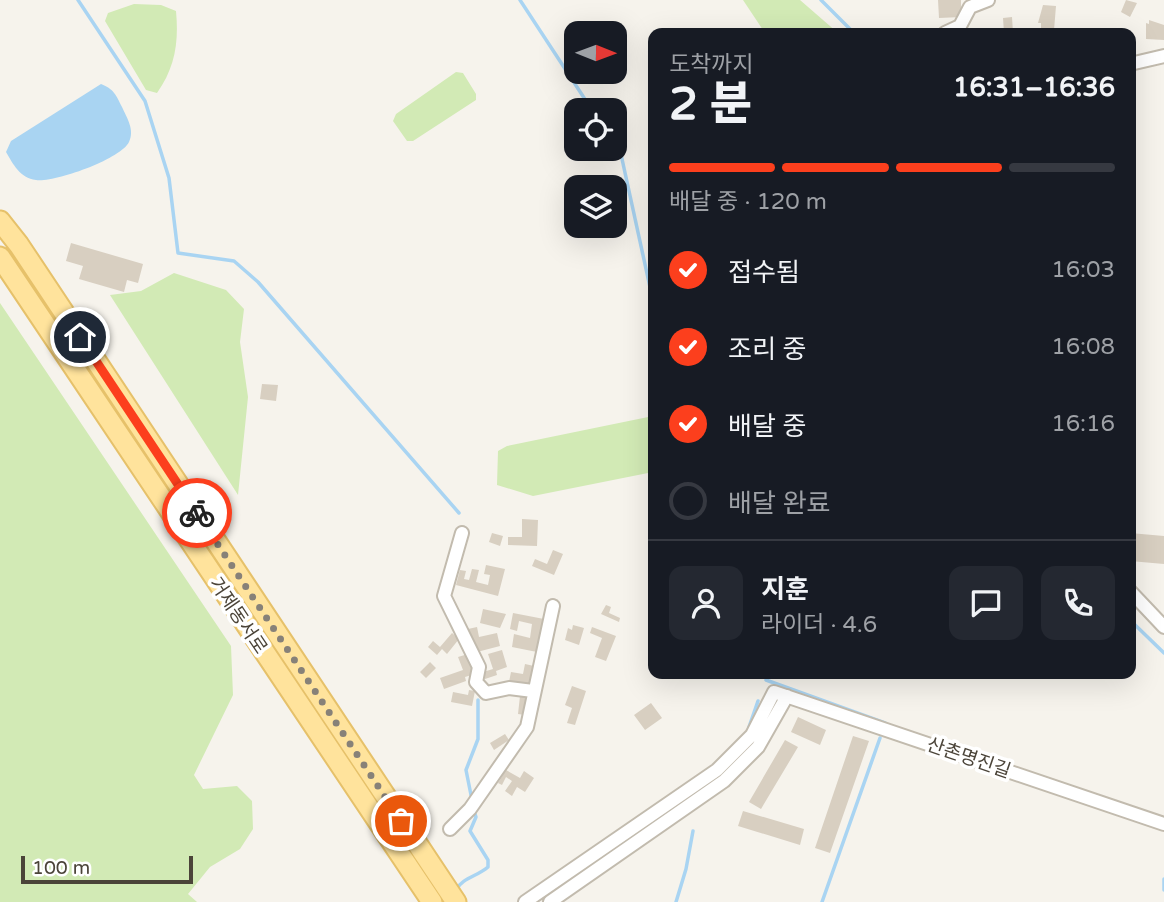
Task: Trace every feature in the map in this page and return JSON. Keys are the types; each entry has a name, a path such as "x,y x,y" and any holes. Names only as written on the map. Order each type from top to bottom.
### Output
{"main road":[{"name":"거제동서로","path":"0,221 19,245 456,902"},
{"name":"거제동서로","path":"0,257 432,902"}],"street":[{"path":"956,28 960,26 970,7 988,0"},
{"path":"1136,63 1164,56"},
{"path":"462,533 444,596 479,667 476,682 486,693 509,688 533,691"},
{"path":"1136,597 1164,627"},
{"path":"450,829 481,795 527,727 553,606"},
{"path":"525,902 724,764 752,735 780,694"},
{"path":"550,902 724,781 758,747 780,694"},
{"name":"산촌명진길","path":"780,694 1164,824"}],"green space":[{"path":"743,0 800,0 832,28 762,28"},
{"path":"134,4 161,5 176,11 177,33 172,64 157,93 146,90 105,21 108,13"},
{"path":"456,72 463,73 476,94 476,100 413,141 407,141 393,121 396,114"},
{"path":"174,273 226,290 244,309 240,342 248,397 238,495 110,295 141,291"},
{"path":"0,303 231,646 233,695 194,775 203,789 237,786 252,801 253,829 240,849 210,867 188,894 197,902 0,902"},
{"path":"648,417 648,473 533,496 497,485 498,451 507,446"}],"water":[{"path":"101,84 114,93 130,124 131,138 123,149 101,162 57,178 36,180 21,173 6,152 11,141"}],"building":[{"path":"938,0 961,0 961,17 939,18"},
{"path":"1126,0 1137,3 1130,17 1121,12"},
{"path":"1043,5 1056,6 1054,28 1041,28 1041,23 1038,23"},
{"path":"1012,17 1013,28 1004,28 1003,18"},
{"path":"1149,20 1164,25 1164,40 1146,39 1146,23 1149,24"},
{"path":"71,243 143,264 138,283 127,280 124,292 79,279 83,266 66,261"},
{"path":"262,384 278,385 276,401 260,399"},
{"path":"522,519 538,520 537,546 508,545 508,537 522,537"},
{"path":"492,533 503,536 500,546 489,542"},
{"path":"1136,534 1164,536 1164,564 1136,562"},
{"path":"553,550 563,554 554,575 532,566 535,559 547,564"},
{"path":"486,565 505,569 498,596 456,585 460,570 466,571 464,579 469,580 472,569 479,570 476,582 488,585 490,575 484,574"},
{"path":"606,605 611,607 609,613 620,618 619,622 601,614"},
{"path":"483,609 506,614 500,628 480,623"},
{"path":"513,613 544,619 537,652 512,647 514,634 530,638 532,624 519,621 517,631 510,629"},
{"path":"573,625 584,628 579,645 565,640 568,628 572,630"},
{"path":"477,627 479,637 497,633 500,646 477,652 468,629"},
{"path":"592,627 616,636 606,661 595,657 602,638 590,633"},
{"path":"452,633 459,639 447,654 442,649 437,655 428,647 433,641 440,647"},
{"path":"502,650 507,667 496,671 497,675 485,679 483,672 493,669 488,654"},
{"path":"468,654 475,674 465,677 466,681 444,689 440,678 463,670 458,657"},
{"path":"430,662 436,668 426,678 420,672"},
{"path":"525,664 534,666 530,687 509,682 511,672 523,674"},
{"path":"572,686 586,691 575,725 567,723 572,708 565,705"},
{"path":"469,690 475,691 472,706 451,702 453,692 468,695"},
{"path":"520,696 527,697 525,715 518,714"},
{"path":"651,703 662,718 645,730 634,715"},
{"path":"798,717 826,730 820,745 791,732"},
{"path":"505,734 509,740 494,750 490,743"},
{"path":"853,736 869,741 830,853 815,848"},
{"path":"785,740 798,747 761,809 749,802"},
{"path":"506,770 520,778 524,771 534,778 525,792 517,787 512,796 505,791 512,781 506,777 502,785 498,783"},
{"path":"743,811 804,829 800,845 738,826"}],"waterway":[{"path":"78,0 145,101 169,178 178,253 234,261 258,282 459,513"},
{"path":"520,0 584,98"},
{"path":"821,0 849,28"},
{"path":"622,161 648,278"},
{"path":"1136,626 1164,653"},
{"path":"767,679 885,723"},
{"path":"472,800 466,770 478,739 478,700"},
{"path":"749,727 758,701"},
{"path":"822,902 880,738"},
{"path":"456,890 462,883 488,867 488,860 470,831 476,817 474,811"},
{"path":"676,902 693,831"},
{"path":"1164,879 1164,890"}],"way so far":[{"path":"197,513 401,821"}],"route":[{"path":"80,337 197,513"}]}
